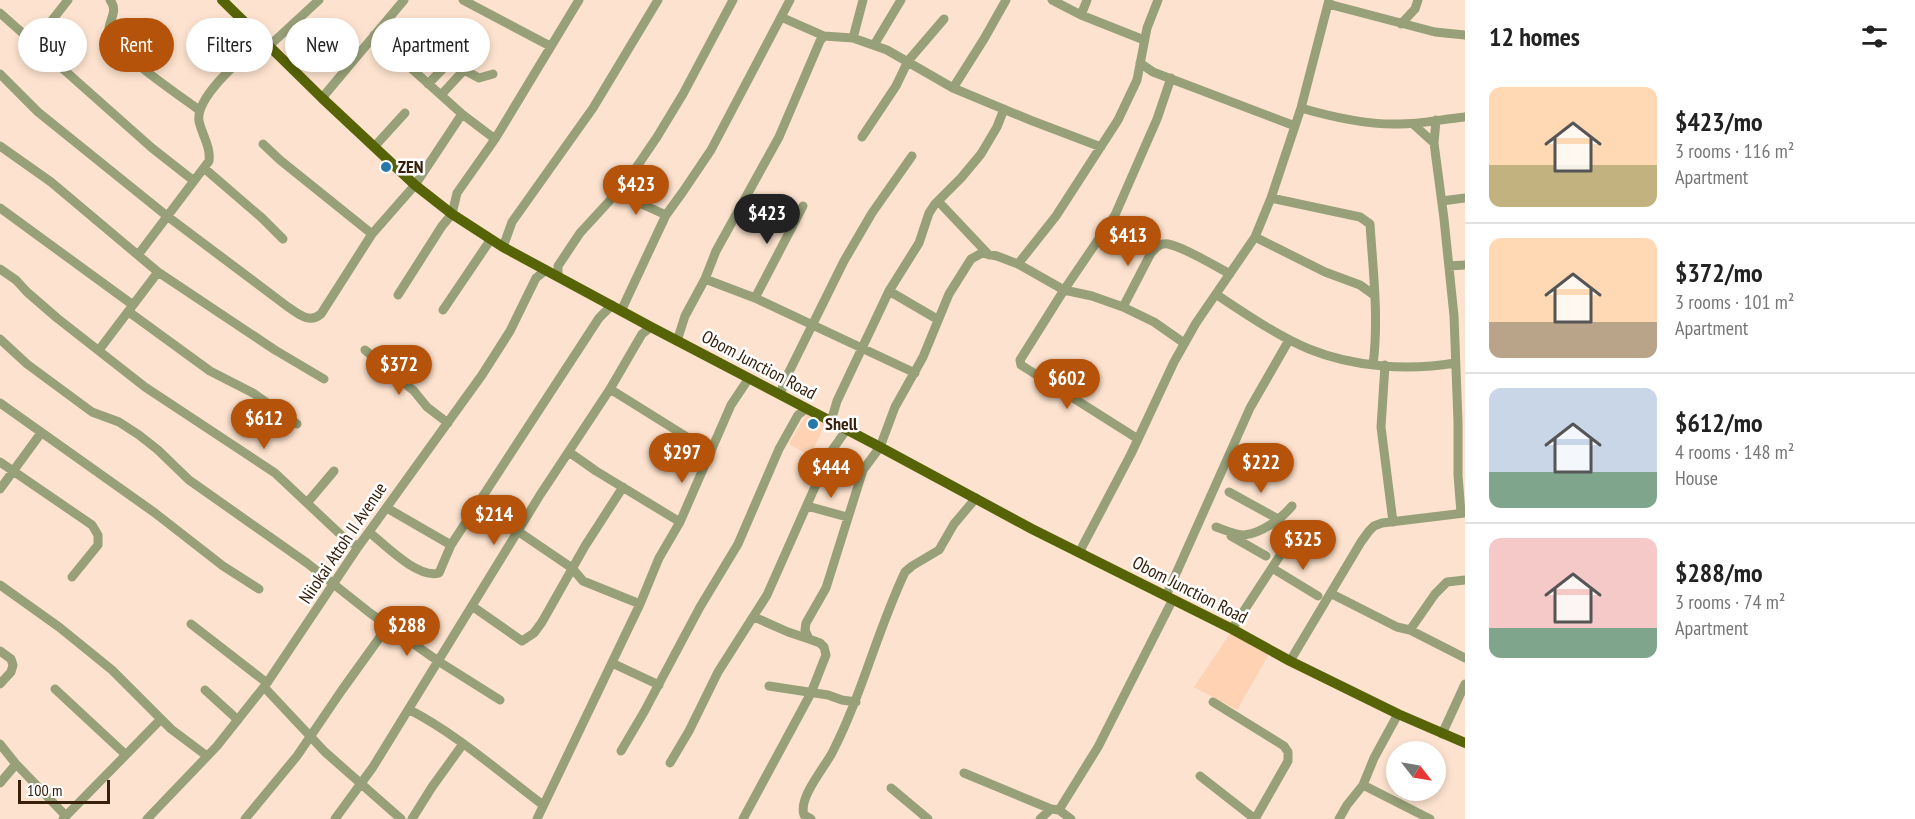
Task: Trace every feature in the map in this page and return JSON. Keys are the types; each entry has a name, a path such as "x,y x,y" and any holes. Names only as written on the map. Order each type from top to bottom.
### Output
{"main road":[{"name":"Obom Junction Road","path":"222,0 240,18"},
{"name":"Obom Junction Road","path":"273,50 415,185 452,214 503,247 806,410 847,429 1083,555 1232,629 1290,661 1398,714 1465,743"}],"street":[{"path":"54,18 68,0"},
{"path":"110,0 114,11 109,26 109,36 114,44 199,111"},
{"path":"273,37 319,0"},
{"path":"389,18 404,0"},
{"path":"463,0 550,46"},
{"path":"398,295 452,214 457,192 495,138 579,0"},
{"path":"503,247 512,222 593,108 658,0"},
{"path":"558,276 558,266 580,233 634,171 683,94 733,0"},
{"path":"369,532 423,572 432,575 439,573 451,545 599,318 617,308 666,215 711,150 790,0"},
{"path":"853,38 863,0"},
{"path":"874,45 901,0"},
{"path":"953,88 1006,0"},
{"path":"1052,0 1081,15 1144,40"},
{"path":"1081,15 1087,0"},
{"path":"1018,264 1056,216 1118,120 1137,80 1144,40 1158,0"},
{"path":"1083,555 1081,549 1138,440 1184,343 1255,237 1271,198 1301,108 1328,2 1401,24 1465,34"},
{"path":"1401,24 1416,4"},
{"path":"1416,4 1420,28"},
{"path":"0,13 18,29"},
{"path":"781,17 824,36 853,38 874,45 908,61 953,88 1101,147"},
{"path":"862,137 896,86 908,61 944,19"},
{"path":"677,341 685,316 705,279 716,251 779,137 824,36"},
{"path":"322,98 371,39"},
{"path":"1140,63 1153,72 1295,126"},
{"path":"67,72 152,148 194,181"},
{"path":"138,255 210,161 211,153 199,121 199,111 203,102 227,72"},
{"path":"415,72 462,114 495,138"},
{"path":"428,84 440,72"},
{"path":"441,94 462,72"},
{"path":"468,72 479,78 493,74"},
{"path":"1137,80 1153,72"},
{"path":"0,75 38,112 167,216 288,307 309,320 316,319 321,314 372,234 415,185 462,114"},
{"path":"1138,440 1021,365 1020,360 1115,215 1149,140 1171,78"},
{"path":"1301,108 1371,123 1413,123 1465,117"},
{"path":"831,421 837,401 889,291 920,243 929,213 981,154 997,127 1004,109"},
{"path":"375,147 405,113"},
{"path":"1290,661 1368,531 1374,526 1393,522 1463,513 1458,475 1462,423 1455,363 1454,316 1449,266 1434,143 1436,120"},
{"path":"1413,123 1434,143"},
{"path":"263,144 372,234"},
{"path":"0,146 51,182 158,272 294,362 324,379"},
{"path":"781,395 783,384 831,287 872,213 912,156"},
{"path":"204,168 283,239"},
{"path":"617,193 666,215"},
{"path":"1271,198 1335,211 1366,220 1370,224 1376,337 1373,365"},
{"path":"1442,201 1465,198"},
{"path":"938,201 989,255"},
{"path":"755,298 803,206"},
{"path":"0,208 210,371 253,393 297,424"},
{"path":"1255,237 1325,272 1360,285 1374,295"},
{"path":"443,310 491,239"},
{"path":"1123,307 1151,253 1158,246 1167,244 1176,247 1230,274"},
{"path":"808,639 805,630 806,623 826,588 863,470 880,447 895,407 924,357 938,319 961,273 971,259 982,254 1018,264 1064,290 1092,296 1123,307 1154,322 1184,343"},
{"path":"1449,266 1465,265"},
{"path":"0,268 57,318 145,387 275,473 358,548"},
{"name":"Niiokai Attoh II Avenue","path":"147,819 207,756 266,685 369,532 503,343 536,278 546,270"},
{"path":"99,350 158,272"},
{"path":"705,279 755,298 915,373"},
{"path":"1360,285 1373,281"},
{"path":"889,291 938,319"},
{"path":"1217,295 1289,340 1333,357 1373,365 1418,366 1455,363"},
{"path":"335,819 361,785 410,710 438,661 610,389 642,334 651,327"},
{"path":"0,339 27,364 92,412 119,422 140,435 189,480 307,563 388,626 500,700"},
{"path":"1040,819 1055,809 1098,747 1169,598 1250,408 1289,340"},
{"path":"365,350 414,391 427,407 448,423"},
{"path":"1385,365 1381,427 1393,522"},
{"path":"537,819 640,604 659,558 680,522 731,405 749,378"},
{"path":"610,389 711,452"},
{"path":"0,404 155,513 223,566 259,589"},
{"path":"621,751 700,607 738,544 779,449 798,415 806,410"},
{"path":"670,763 689,731 718,672 754,617 779,570 830,453 847,429"},
{"path":"0,489 41,433"},
{"path":"569,452 680,522"},
{"path":"0,462 92,525 98,535 98,545 72,577"},
{"path":"308,503 334,471"},
{"path":"472,606 522,640 528,638 542,621 623,487"},
{"path":"1229,492 1280,520"},
{"path":"811,819 804,815 802,810 804,804 811,787 831,756 856,702 905,572 939,550 954,524 976,498"},
{"path":"807,506 847,517"},
{"path":"1216,527 1246,535 1280,520 1292,506"},
{"path":"387,508 451,545"},
{"path":"1201,519 1266,556"},
{"path":"1232,629 1298,528"},
{"path":"519,532 572,568 583,581 640,604"},
{"path":"1272,568 1318,596"},
{"path":"1410,630 1435,594 1447,582 1465,580"},
{"path":"0,585 112,670 171,729 207,756"},
{"path":"1332,594 1465,658"},
{"path":"743,819 811,693 826,651 820,643 754,617"},
{"path":"191,624 266,685 311,737 361,785 401,819"},
{"path":"245,819 311,737 353,673 388,626"},
{"path":"0,651 10,659 13,665 0,684"},
{"path":"612,663 658,686"},
{"path":"1442,734 1465,684"},
{"path":"769,686 828,695 856,702"},
{"path":"55,689 125,754"},
{"path":"205,690 238,720"},
{"path":"1200,776 1255,819 1288,760 1288,752 1284,746 1213,702"},
{"path":"410,710 432,721 543,806"},
{"path":"1339,819 1363,785 1374,758 1398,714"},
{"path":"0,744 64,818 161,719"},
{"path":"412,819 463,744"},
{"path":"0,783 16,764"},
{"path":"964,773 1055,809 1071,819"},
{"path":"1363,785 1430,819"},
{"path":"891,788 928,819"}],"shaded area":[{"path":"808,411 827,420 810,456 789,444"},
{"path":"1231,632 1269,654 1237,710 1194,687"}],"place":[{"name":"ZEN","path":"386,167"},
{"name":"Shell","path":"813,424"}]}
